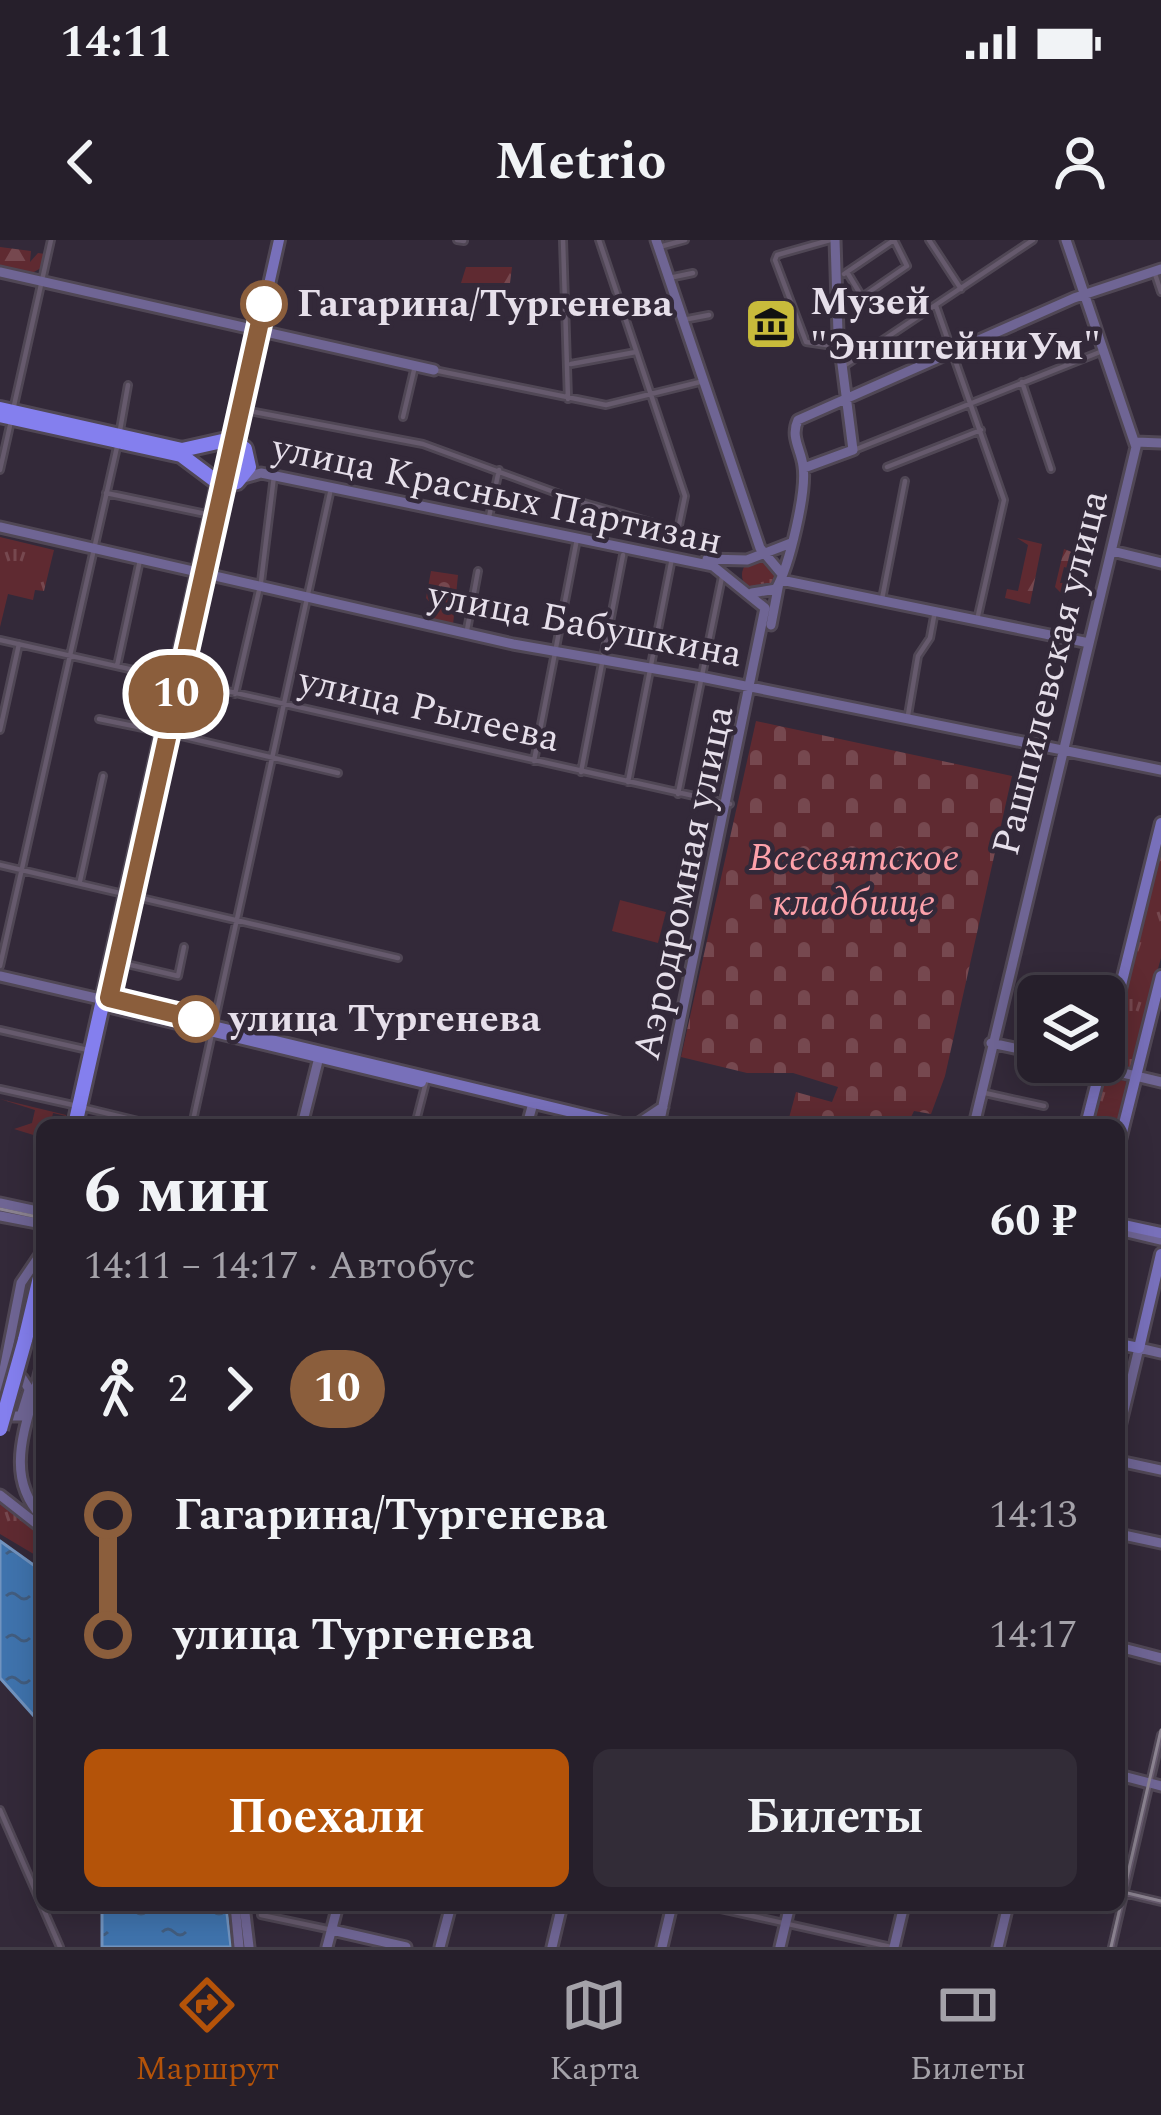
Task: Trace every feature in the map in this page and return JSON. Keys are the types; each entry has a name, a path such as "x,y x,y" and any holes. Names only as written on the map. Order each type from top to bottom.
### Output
{"highway":[{"path":"6,413 193,451 231,440 248,455 241,480 221,485"},
{"path":"119,438 181,455 221,485"},
{"path":"204,470 211,444"},
{"path":"201,575 221,485"},
{"path":"79,1119 221,485"},
{"path":"82,1107 130,894"},
{"path":"2,1420 36,1296"},
{"path":"28,1334 36,1296"}],"main road":[{"path":"221,485 277,240"},
{"path":"231,440 256,330"},
{"path":"1123,975 1161,823"},
{"path":"1125,1121 1161,976"},
{"path":"105,1001 579,1119"},
{"path":"214,1027 319,1057 375,1066"},
{"path":"1088,1119 1097,1083"},
{"path":"532,1106 596,1119"},
{"path":"1125,1228 1161,1236"},
{"path":"1125,1345 1139,1348 1161,1253"}],"street":[{"path":"0,469 6,413 51,240"},
{"path":"563,240 571,364 568,399"},
{"path":"241,410 423,444 678,530 685,496 599,240"},
{"path":"685,240 657,244 757,555"},
{"path":"840,347 806,342 775,260 777,254 832,240 854,450"},
{"path":"835,280 894,240 907,266 862,297 847,272"},
{"path":"943,240 931,243 962,289"},
{"path":"844,366 1033,240"},
{"name":"Рашпилевская улица","path":"975,1119 1136,442 1066,240"},
{"path":"849,397 1085,294 1157,270 1161,292"},
{"path":"0,272 606,405 704,381"},
{"path":"669,278 693,273"},
{"path":"936,306 1004,500 976,620"},
{"path":"683,320 710,315"},
{"path":"804,468 1105,350"},
{"path":"571,364 637,352"},
{"path":"403,417 415,366"},
{"path":"1022,382 1052,469"},
{"path":"0,966 128,385"},
{"name":"Аэродромная улица","path":"662,1119 754,688 791,543 804,468 795,424 849,397"},
{"path":"887,467 981,430"},
{"path":"1136,442 1161,443"},
{"name":"улица Красных Партизан","path":"248,455 262,467 489,517 714,561 757,555"},
{"path":"489,517 499,470"},
{"path":"235,694 259,588 274,476"},
{"name":"улица Красных Партизан","path":"241,480 274,476 672,558 723,572 743,587"},
{"path":"881,600 905,481"},
{"path":"106,493 213,515"},
{"path":"193,1119 331,493"},
{"name":"улица Бабушкина","path":"0,527 466,634 602,662 701,676 1161,770"},
{"path":"534,761 577,539"},
{"path":"781,580 764,594 743,587 738,570 757,555 791,543"},
{"path":"1112,551 1161,563"},
{"path":"581,772 623,555"},
{"path":"757,555 777,562 781,580"},
{"path":"628,783 672,558"},
{"path":"117,667 140,560"},
{"path":"466,634 478,571"},
{"path":"678,794 723,572"},
{"path":"781,580 1089,643"},
{"name":"Аэродромная улица","path":"743,587 767,614 754,688"},
{"path":"907,719 918,656 929,638 935,611"},
{"name":"улица Рылеева","path":"0,640 728,804"},
{"path":"0,730 20,644"},
{"path":"99,719 338,773"},
{"path":"80,883 103,776"},
{"name":"Аэродромная улица","path":"662,1119 728,804"},
{"path":"0,866 238,917 398,958"},
{"path":"118,962 178,976 184,947"},
{"path":"0,976 105,1001"},
{"path":"0,1030 92,1051"},
{"path":"991,1043 1017,1049"},
{"path":"304,1119 319,1057"},
{"path":"1125,1071 1161,1082"},
{"path":"417,1119 426,1080"},
{"path":"0,1089 131,1119"},
{"path":"982,1092 1044,1106"},
{"path":"529,1119 532,1106"},
{"name":"Аэродромная улица","path":"646,1119 663,1107"},
{"path":"0,1203 36,1211"},
{"path":"0,1216 36,1223"},
{"path":"36,1291 10,1348 0,1389 26,1384 36,1374"},
{"path":"10,1348 9,1368 26,1384"},
{"path":"1125,1406 1139,1348 1161,1353"},
{"path":"2,1420 21,1416 26,1384 36,1374"},
{"path":"26,1384 23,1428 6,1478 36,1511"},
{"path":"2,1420 23,1428"},
{"path":"1125,1462 1161,1470"},
{"path":"0,1495 36,1523"},
{"path":"1125,1535 1161,1543"},
{"path":"1125,1649 1161,1658"},
{"path":"1125,1883 1155,1785 1161,1735"},
{"path":"1125,1777 1155,1785"},
{"path":"0,1810 36,1892"},
{"path":"1125,1894 1161,1902"},
{"path":"44,1911 60,1947"},
{"path":"239,1911 239,1947"},
{"path":"240,1911 249,1947"},
{"path":"327,1947 337,1911"},
{"path":"440,1947 449,1911"},
{"path":"552,1947 561,1911"},
{"path":"664,1947 673,1911"},
{"path":"729,1911 891,1947 900,1911"},
{"path":"780,1947 789,1911"},
{"path":"998,1947 1007,1911"},
{"path":"1112,1947 1119,1911"},
{"path":"260,1915 406,1947"}],"green space":[{"path":"0,247 31,251 30,262 38,253 45,254 41,268 32,273 0,266"},
{"path":"466,267 512,267 510,283 461,283"},
{"path":"0,537 54,550 44,591 35,590 33,600 8,594 0,627"},
{"path":"1017,538 1042,544 1030,604 1005,598 1007,589 1018,591 1028,545"},
{"path":"1064,549 1085,557 1078,571 1064,567 1060,583 1080,582 1084,571 1083,592 1062,594 1055,587"},
{"path":"759,558 771,563 776,575 771,587 759,592 747,587 742,575 747,563"},
{"path":"431,571 458,575 453,625 431,622 433,606 426,598"},
{"name":"Всесвятское кладбище","path":"756,721 1012,776 945,1076 931,1114 914,1111 910,1119 789,1118 796,1092 832,1102 838,1087 793,1073 747,1073 681,1057"},
{"path":"1161,842 1161,958 1130,1068 1125,1066 1125,987"},
{"path":"620,900 666,912 658,943 612,931"},
{"path":"1128,1082 1131,1089 1121,1119 1092,1119 1101,1083"},
{"path":"0,1099 66,1116 53,1113 52,1119 36,1119 36,1136 14,1129 32,1123 35,1110"},
{"path":"0,1497 36,1526 36,1555 0,1534"}],"water":[{"path":"0,1541 36,1567 36,1718 0,1678"},
{"path":"102,1911 227,1911 231,1947 102,1947"}],"tram line":[{"path":"0,1209 36,1217"},
{"path":"1125,1886 1161,1730"},
{"path":"1125,1892 1161,1901"},
{"path":"1111,1947 1119,1911"}],"bus line":[{"name":"10","path":"196,1019 109,998 264,304"}],"place":[{"name":"Гагарина/Тургенева","path":"264,304"},
{"name":"Музей \"ЭнштейниУм\"","path":"771,324"},
{"name":"улица Тургенева","path":"196,1019"}]}
